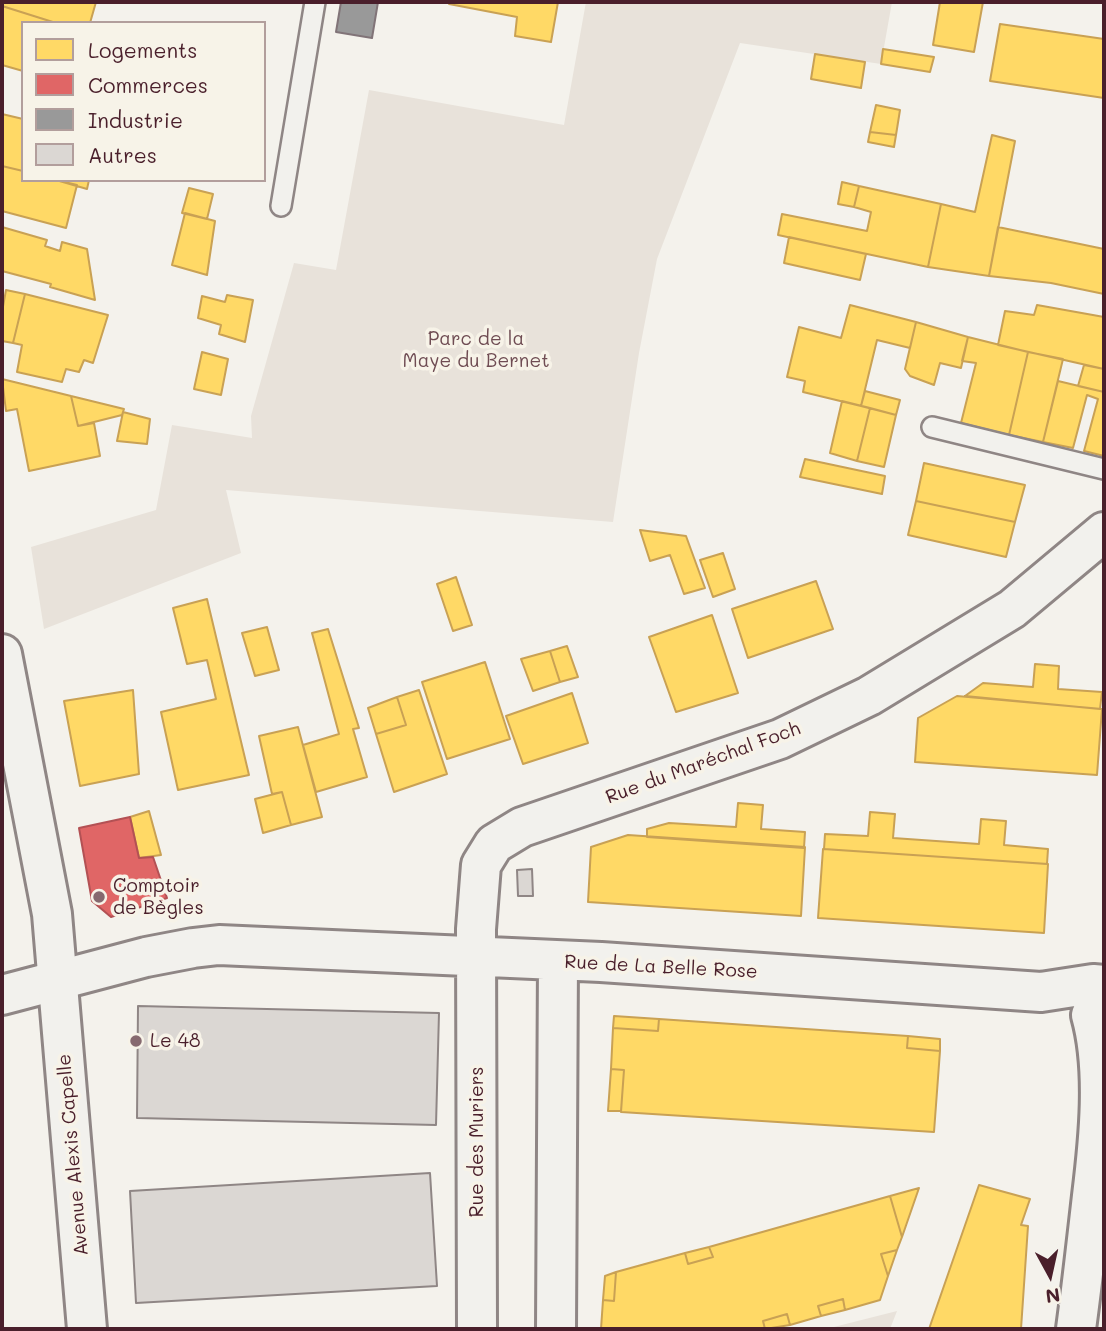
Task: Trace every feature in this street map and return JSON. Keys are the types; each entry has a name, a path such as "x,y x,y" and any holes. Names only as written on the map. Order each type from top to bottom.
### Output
{"street":[{"name":"Rue du Maréchal Foch","path":"476,956 481,865 494,844 522,827 780,739 869,696 1012,608 1104,531"},
{"name":"Avenue Alexis Capelle","path":"2,654 50,898 87,1329"},
{"name":"Rue de La Belle Rose","path":"58,981 146,957 219,945 476,956 1041,992 1100,1006"},
{"name":"Rue des Muriers","path":"476,956 477,1329"},
{"path":"556,1329 558,961"},
{"path":"2,995 58,981"},
{"path":"1076,1329 1097,1154 1103,1077 1100,1006"}],"lane":[{"path":"281,206 316,2"},
{"path":"932,427 1104,469"}],"green space":[{"name":"Parc de la Maye du Bernet","path":"586,2 892,2 881,64 740,43 657,259 639,353 613,522 226,490 241,553 44,629 31,547 156,510 172,425 252,438 251,416 294,263 336,270 369,90 564,125"},
{"path":"897,1311 890,1329 826,1329"}],"building: Logements":[{"path":"2,2 96,2 91,21 50,21 2,6"},
{"path":"558,2 551,42 515,36 517,17 449,4"},
{"path":"940,2 983,2 974,52 933,45"},
{"path":"2,6 50,21 21,21 21,70 2,65"},
{"path":"1000,24 1104,39 1104,98 990,81"},
{"path":"883,49 934,57 930,72 881,64"},
{"path":"815,54 865,62 861,88 811,79"},
{"path":"876,105 900,110 896,135 870,132"},
{"path":"2,114 21,119 21,171 2,166"},
{"path":"870,132 896,135 894,147 868,142"},
{"path":"992,135 1015,141 989,276 928,267 941,204 975,212"},
{"path":"2,166 21,171 21,182 64,182 77,185 66,228 2,211"},
{"path":"63,182 89,182 87,189"},
{"path":"842,182 859,186 854,207 838,204"},
{"path":"859,186 941,204 928,267 778,235 782,214 867,231 871,212 854,207"},
{"path":"189,188 213,194 207,219 182,213"},
{"path":"185,213 215,221 207,275 172,265"},
{"path":"2,227 47,240 45,246 60,251 62,242 87,249 95,300 50,287 51,284 2,271"},
{"path":"998,227 1104,249 1104,294 1051,283 989,276"},
{"path":"789,237 866,254 860,280 784,263"},
{"path":"6,290 25,294 13,343 2,341 2,312"},
{"path":"25,294 108,315 93,363 84,360 79,372 66,369 62,382 17,372 22,345 13,343"},
{"path":"227,295 253,300 245,342 219,334 221,325 198,318 202,296 225,302"},
{"path":"850,305 916,322 910,348 877,340 861,406 803,392 805,381 787,377 799,327 841,338"},
{"path":"1037,305 1104,317 1104,369 998,345 1005,311 1034,315"},
{"path":"916,322 968,337 961,368 940,363 934,385 910,376 905,369"},
{"path":"968,337 1028,352 1009,435 961,423 976,363 962,361"},
{"path":"202,352 228,359 221,395 194,389"},
{"path":"1028,352 1063,359 1043,442 1009,435"},
{"path":"1084,365 1104,369 1104,392 1078,386"},
{"path":"2,379 71,396 78,426 94,423 100,456 29,471 17,409 6,411"},
{"path":"1058,381 1104,392 1104,456 1084,451 1098,399 1087,395 1073,448 1043,442"},
{"path":"865,391 900,400 896,415 861,406"},
{"path":"71,396 124,409 122,415 78,426"},
{"path":"842,401 870,408 857,461 830,453"},
{"path":"870,408 896,415 884,467 857,461"},
{"path":"123,412 150,419 147,444 117,441"},
{"path":"805,459 885,476 882,494 800,477"},
{"path":"924,463 1025,485 1015,522 916,501"},
{"path":"916,501 1015,522 1006,557 908,535"},
{"path":"640,530 686,536 705,588 684,594 670,555 650,561"},
{"path":"723,553 735,589 713,597 700,560"},
{"path":"456,577 472,625 453,631 437,584"},
{"path":"816,581 833,629 748,658 732,609"},
{"path":"207,599 249,775 178,790 161,712 216,699 207,660 187,664 173,608"},
{"path":"712,615 738,693 676,712 649,637"},
{"path":"267,627 279,670 255,676 242,633"},
{"path":"328,629 359,728 353,729 367,777 316,792 303,745 339,734 312,633"},
{"path":"567,646 578,677 560,682 550,651"},
{"path":"550,651 560,682 533,691 521,659"},
{"path":"485,662 510,739 447,759 422,682"},
{"path":"1035,664 1059,666 1058,689 1102,692 1100,709 965,696 983,683 1033,687"},
{"path":"133,690 139,774 80,786 64,701"},
{"path":"419,690 447,774 394,792 376,734 406,725 397,697"},
{"path":"572,693 588,743 523,764 506,716"},
{"path":"957,696 1102,709 1097,775 915,762 918,718"},
{"path":"397,697 406,725 376,734 368,708"},
{"path":"298,727 322,817 291,825 282,792 272,794 259,736"},
{"path":"282,792 291,825 263,833 255,799"},
{"path":"738,803 763,805 761,829 805,832 804,848 647,837 647,829 669,823 736,827"},
{"path":"149,811 161,855 139,858 130,817"},
{"path":"870,812 895,814 893,838 979,844 981,819 1006,821 1004,845 1048,849 1047,864 824,849 825,834 868,836"},
{"path":"628,835 805,847 801,916 588,902 591,847"},
{"path":"823,849 1048,864 1044,933 818,918"},
{"path":"614,1016 659,1019 658,1031 613,1028"},
{"path":"659,1019 908,1036 907,1048 940,1051 934,1132 621,1112 624,1070 611,1069 613,1028 658,1031"},
{"path":"908,1036 940,1039 940,1051 907,1048"},
{"path":"611,1069 624,1070 621,1111 608,1111"},
{"path":"979,1185 1030,1199 1021,1225 1028,1226 1021,1329 929,1329"},
{"path":"919,1188 902,1237 890,1196"},
{"path":"890,1196 902,1237 897,1250 881,1254 888,1276 880,1300 845,1310 843,1299 818,1306 821,1316 790,1325 787,1314 763,1321 765,1329 601,1329 603,1300 614,1301 616,1272 685,1253 688,1264 713,1257 709,1247"},
{"path":"709,1247 713,1257 688,1264 685,1253"},
{"path":"897,1250 888,1276 881,1254"},
{"path":"616,1272 614,1301 603,1300 605,1276"},
{"path":"843,1299 845,1310 821,1316 818,1306"},
{"path":"787,1314 790,1325 765,1329 763,1321"}],"building: Commerces":[{"path":"130,817 139,858 153,857 167,898 111,917 92,901 79,828"}],"building: Industrie":[{"path":"341,2 378,2 372,38 336,32"}],"building: Autres":[{"path":"532,869 533,896 518,896 517,870"},
{"path":"138,1006 439,1013 436,1125 137,1118"},
{"path":"430,1173 437,1286 136,1303 130,1191"}],"place":[{"name":"Comptoir de Bègles","path":"99,897"},
{"name":"Le 48","path":"136,1041"}]}
